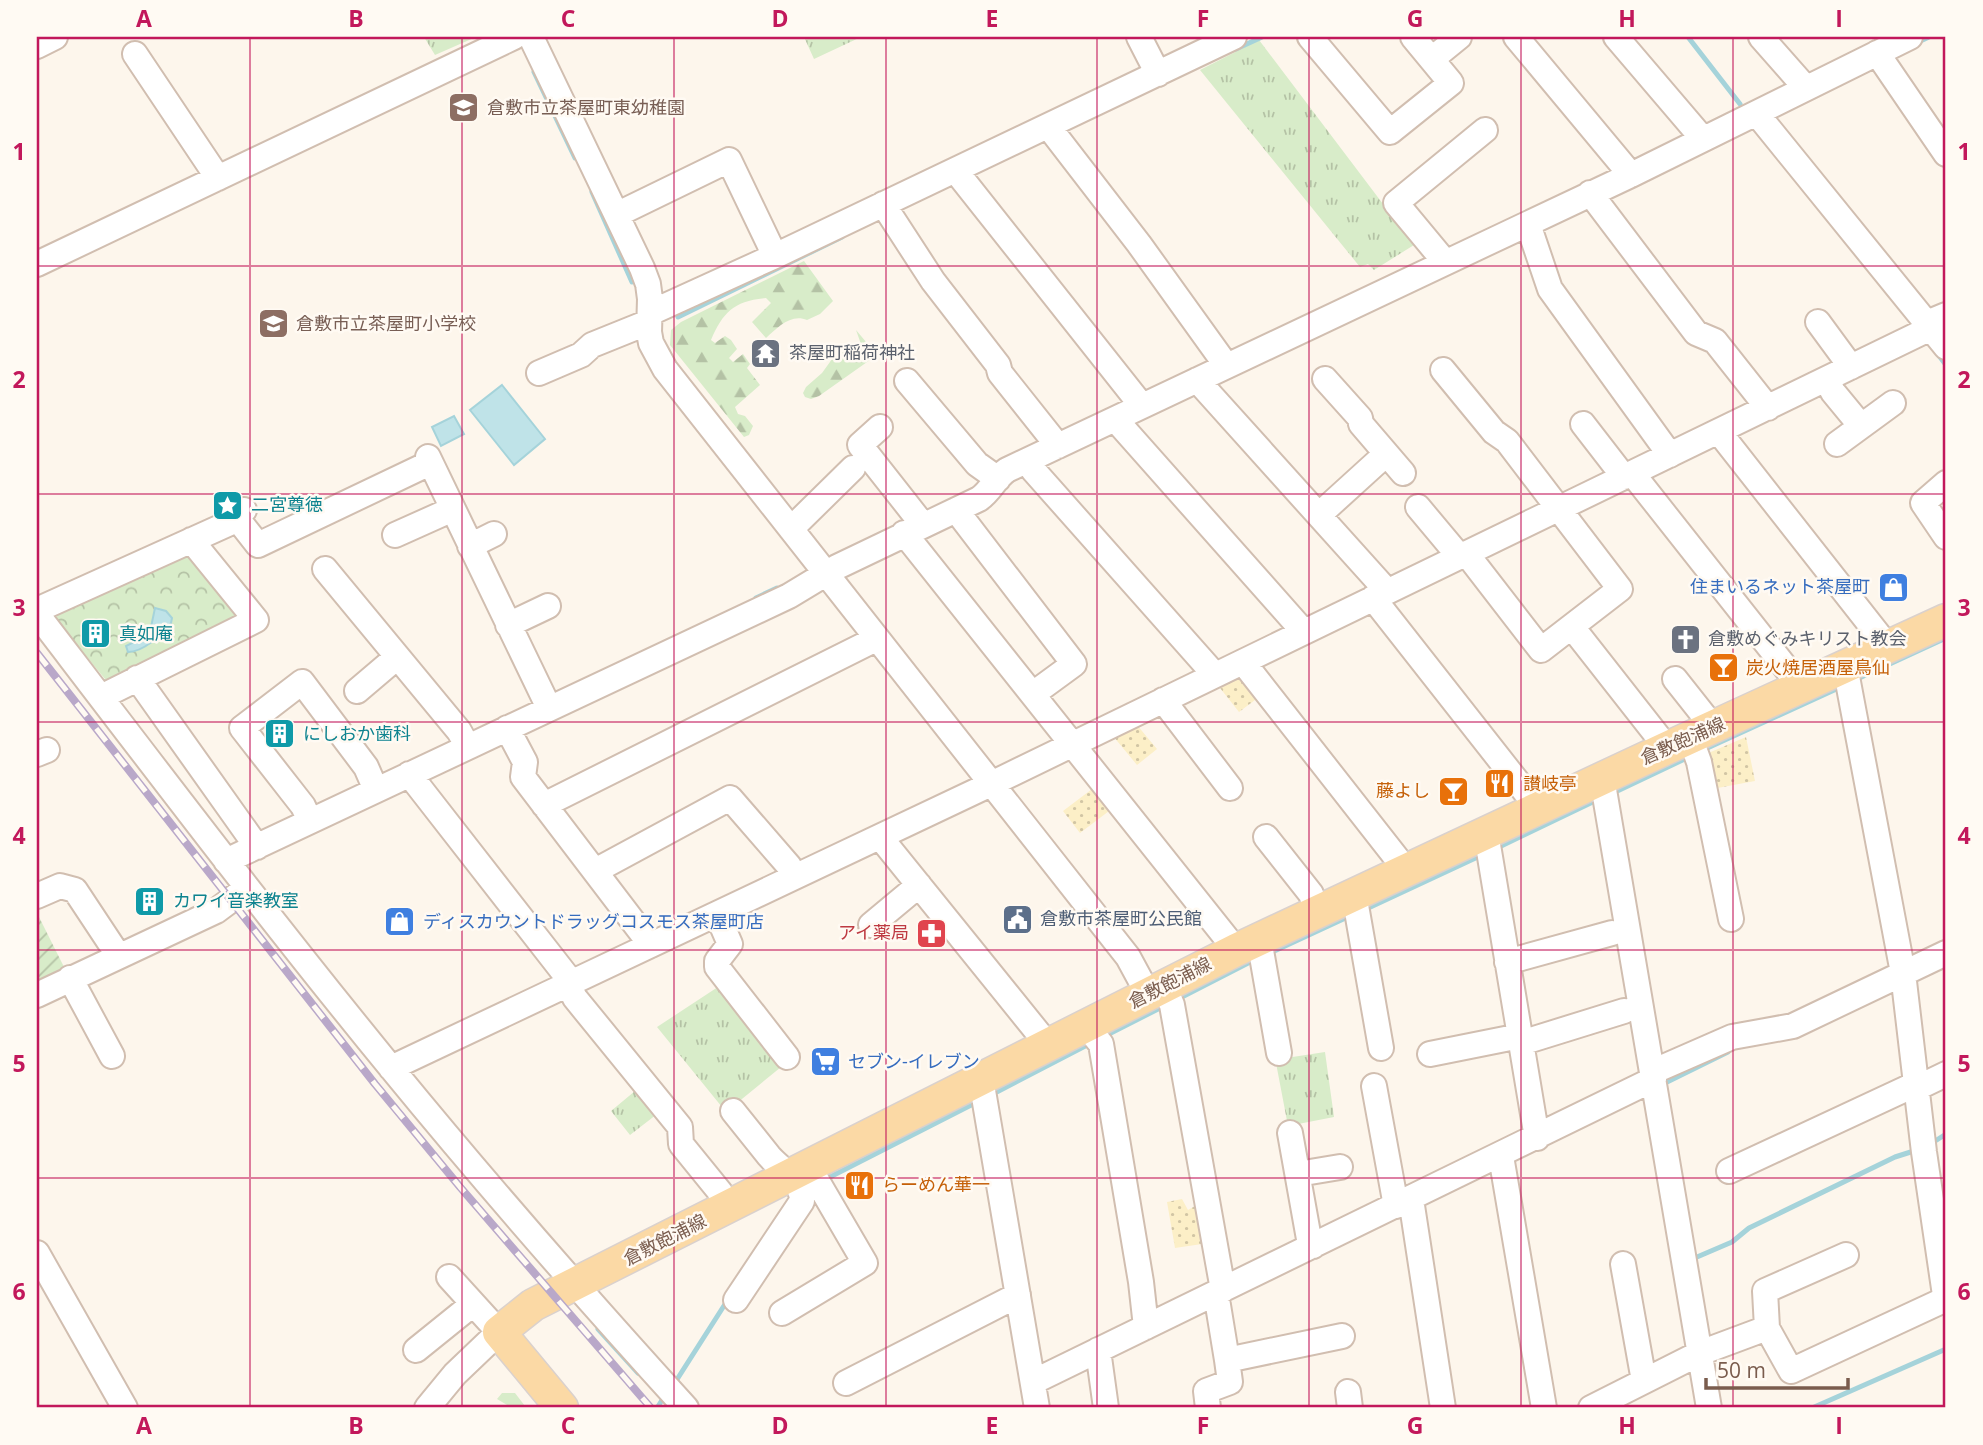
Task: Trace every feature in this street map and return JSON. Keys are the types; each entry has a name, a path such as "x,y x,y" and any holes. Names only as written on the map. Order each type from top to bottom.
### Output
{"main road":[{"name":"倉敷飽浦線","path":"499,1332 533,1306 573,1284 727,1208 806,1182 984,1092 1048,1045 1094,1035 1163,996 1255,951 1317,912 1356,907 1406,870 1488,846 1538,808 1604,791 1801,687 1847,678 1888,647 1946,620"},
{"path":"499,1332 562,1408"}],"street":[{"path":"37,46 55,37"},
{"path":"37,264 214,171 514,37"},
{"path":"531,37 563,123 618,214 648,284 651,343 665,369 1128,957 1163,996 1219,1297 1230,1382 1206,1391 1208,1408"},
{"path":"1139,37 1158,74"},
{"path":"1310,37 1390,132 1451,83 1413,37"},
{"path":"1432,59 1459,37"},
{"path":"1516,37 1631,175"},
{"path":"1616,37 1703,139"},
{"path":"1761,37 1805,87"},
{"path":"226,861 253,841 373,784 409,774 464,740 507,728 545,702 789,596 988,493 1006,470 1030,465 1058,446 1118,424 1142,406 1200,383 1226,365 1445,262 1529,228 1593,198 1631,175 1757,114 1772,103 1880,58 1910,37"},
{"path":"539,373 581,355 592,345 775,256 960,176 1048,127 1158,74 1222,39"},
{"path":"135,54 214,171"},
{"path":"1880,58 1946,154"},
{"path":"391,1068 571,989 652,945 720,919 793,877 883,840 991,784 1166,705 1215,675 1246,665 1304,632 1379,600 1633,478 1670,455 1722,437 1768,408 1829,385 1851,367 1941,330 1757,114"},
{"path":"1048,127 1139,244 1226,365"},
{"path":"1445,262 1396,203 1485,130"},
{"path":"618,214 729,160 775,256"},
{"path":"960,176 1142,406"},
{"path":"1593,198 1696,333 1715,341 1768,408"},
{"path":"886,209 933,281 998,365 1000,373 1058,446"},
{"path":"1529,228 1549,289 1670,455"},
{"path":"1818,322 1851,367"},
{"path":"1418,507 1467,557 1541,650 1620,589 1507,441 1494,432 1443,370"},
{"path":"1325,379 1403,473"},
{"path":"907,381 977,464 998,479"},
{"path":"1200,383 1320,514 1379,600 1538,808"},
{"path":"1829,385 1861,426"},
{"path":"1837,444 1893,403"},
{"path":"1118,424 1304,632"},
{"path":"1583,424 1633,478 1801,687"},
{"path":"880,427 860,445 914,529 1033,694 1076,747 1255,951 1279,1053"},
{"path":"1722,437 1888,647"},
{"path":"1320,514 1386,454"},
{"path":"545,702 429,460 258,545 240,513 232,522 37,612 226,861 391,1068 573,1284 686,1408"},
{"path":"1030,465 1215,675"},
{"path":"791,529 853,468"},
{"path":"1946,483 1923,503 1946,537"},
{"path":"395,535 453,509"},
{"path":"956,510 1074,664 1033,694"},
{"path":"470,546 494,534"},
{"path":"101,697 256,620 191,540"},
{"path":"325,569 464,740"},
{"path":"508,625 548,606"},
{"path":"1572,627 1693,744"},
{"path":"544,805 876,639"},
{"path":"357,691 397,657"},
{"path":"1246,665 1406,870"},
{"path":"136,678 253,841"},
{"path":"1846,1255 1765,1291 1767,1328 1791,1371 1946,1295 1941,1226 1917,1086 1903,973 1847,678"},
{"path":"1675,679 1693,744 1731,919"},
{"path":"307,814 242,728 302,682 366,767 373,784"},
{"path":"1166,705 1230,788"},
{"path":"507,728 525,762 523,777 652,945"},
{"path":"409,774 571,989 680,1127 681,1144 720,1192 727,1208"},
{"path":"1604,791 1709,1408"},
{"path":"595,871 730,798 789,866 793,877"},
{"path":"1266,837 1311,894 1317,912"},
{"path":"883,840 1048,1045"},
{"path":"1488,846 1537,1138"},
{"path":"871,925 919,885"},
{"path":"37,895 60,886 75,890 118,956"},
{"path":"37,995 216,911 247,888"},
{"path":"1356,907 1381,1048"},
{"path":"720,919 730,944 717,961 718,967 787,1057"},
{"path":"1507,962 1612,933"},
{"path":"1033,1382 1146,1327 1219,1297 1313,1246 1502,1161 1537,1138 1732,1037 1793,1026 1946,953"},
{"path":"70,978 112,1056"},
{"path":"1430,1054 1520,1040 1624,1011"},
{"path":"1094,1035 1141,1282 1146,1327"},
{"path":"1729,1171 1946,1074"},
{"path":"984,1092 1037,1408"},
{"path":"1383,1092 1408,1204 1443,1408"},
{"path":"733,1111 772,1159 806,1182 864,1263 782,1313"},
{"path":"1290,1133 1313,1246"},
{"path":"1502,1161 1544,1408"},
{"path":"1298,1174 1340,1167"},
{"path":"736,1300 802,1201 806,1182"},
{"path":"37,1253 125,1408"},
{"path":"1623,1264 1644,1381"},
{"path":"427,1408 456,1374 499,1332 449,1277"},
{"path":"846,1383 1018,1295"},
{"path":"415,1350 473,1304"},
{"path":"1591,1408 1700,1353 1767,1328"},
{"path":"1227,1360 1342,1336"},
{"path":"1098,1350 1106,1408"}],"green space":[{"path":"424,37 476,37 435,55"},
{"path":"804,37 861,37 814,59"},
{"path":"1259,40 1414,245 1374,270 1368,264 1360,267 1200,70"},
{"path":"804,261 833,301 820,314 807,320 790,320 766,338 752,322 771,303 766,298 746,302 725,315 711,340 715,343 725,336 731,340 737,349 729,358 733,362 743,354 750,364 747,368 760,385 735,407 738,414 745,416 753,426 749,435 744,437 670,345 671,330 681,322"},
{"path":"856,330 877,355 819,396 811,399 805,397 803,393 806,387 822,373 840,348 850,354 862,347"},
{"path":"183,551 242,617 110,685 50,613"},
{"path":"37,913 65,969 37,984"},
{"path":"724,983 786,1063 726,1112 657,1027"},
{"path":"1325,1052 1334,1117 1288,1126 1276,1063 1286,1058"},
{"path":"641,1086 661,1111 630,1135 611,1111"},
{"path":"502,1393 515,1393 525,1406 512,1408 497,1399"}],"sand":[{"path":"1244,673 1263,694 1239,712 1220,688"},
{"path":"1137,725 1157,749 1137,765 1113,736"},
{"path":"1746,737 1755,781 1712,789 1706,754"},
{"path":"1100,783 1117,805 1080,833 1063,811"},
{"path":"1182,1199 1188,1210 1204,1201 1210,1239 1202,1241 1202,1244 1175,1248 1167,1202"}],"water":[{"path":"502,385 545,439 514,465 470,410"},
{"path":"454,416 464,434 441,446 432,427"},
{"path":"155,608 166,611 172,618 171,623 152,642 128,652 126,646 140,639 151,627"}],"waterway":[{"path":"1236,49 1262,37"},
{"path":"1688,37 1740,104"},
{"path":"1916,43 1929,37"},
{"path":"534,72 575,158"},
{"path":"592,192 632,282"},
{"path":"678,317 842,237"},
{"path":"1937,353 1946,365"},
{"path":"756,598 777,588"},
{"path":"1855,680 1946,638"},
{"path":"1703,750 1843,686"},
{"path":"1611,794 1691,756"},
{"path":"1497,848 1599,799"},
{"path":"1364,910 1482,855"},
{"path":"1268,954 1352,915"},
{"path":"1178,999 1256,959"},
{"path":"1103,1037 1166,1005"},
{"path":"991,1095 1091,1043"},
{"path":"1665,1083 1728,1052"},
{"path":"826,1179 979,1101"},
{"path":"1929,1145 1946,1134"},
{"path":"1697,1257 1732,1242 1749,1228 1895,1157 1917,1150"},
{"path":"676,1381 727,1301"},
{"path":"598,1329 638,1373"},
{"path":"1812,1408 1946,1349"},
{"path":"657,1408 664,1397"}],"railway":[{"path":"37,653 375,1084 651,1408"}],"place":[{"name":"倉敷市立茶屋町東幼稚園","path":"464,108"},
{"name":"倉敷市立茶屋町小学校","path":"273,324"},
{"name":"茶屋町稲荷神社","path":"766,353"},
{"name":"二宮尊徳","path":"228,505"},
{"name":"住まいるネット茶屋町","path":"1893,587"},
{"name":"真如庵","path":"96,634"},
{"name":"倉敷めぐみキリスト教会","path":"1685,639"},
{"name":"炭火焼居酒屋鳥仙","path":"1723,668"},
{"name":"にしおか歯科","path":"280,734"},
{"name":"讃岐亭","path":"1500,784"},
{"name":"藤よし","path":"1453,791"},
{"name":"カワイ音楽教室","path":"150,901"},
{"name":"倉敷市茶屋町公民館","path":"1017,919"},
{"name":"ディスカウントドラッグコスモス茶屋町店","path":"400,922"},
{"name":"アイ薬局","path":"932,933"},
{"name":"セブン-イレブン","path":"825,1062"},
{"name":"らーめん華一","path":"859,1185"}]}
